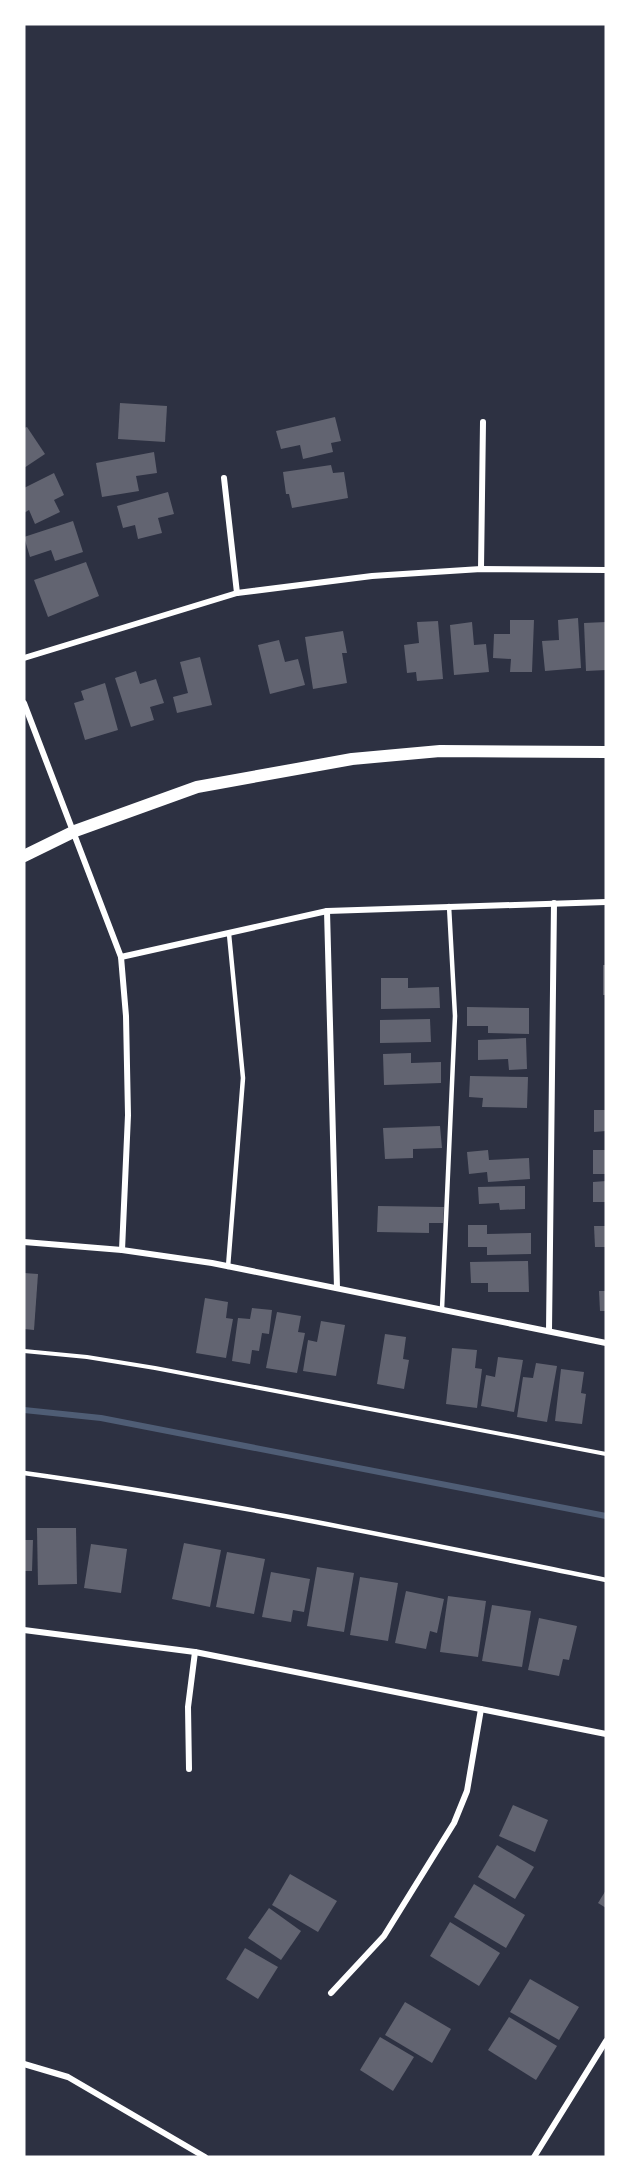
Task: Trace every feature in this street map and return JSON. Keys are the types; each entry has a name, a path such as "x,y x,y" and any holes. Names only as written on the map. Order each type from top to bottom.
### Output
{"main road":[{"path":"24,856 75,831 197,787 352,759 440,752 606,752"}],"street":[{"path":"481,569 483,422"},
{"path":"224,478 237,593"},
{"path":"24,658 237,593 372,576 481,569 606,570"},
{"path":"24,703 122,957 128,1115 122,1250"},
{"path":"122,957 327,911 606,902"},
{"path":"549,1331 554,903"},
{"path":"327,911 337,1288"},
{"path":"24,1242 122,1250 228,1267 606,1343"},
{"path":"24,1630 195,1652 606,1734"},
{"path":"189,1769 188,1707 195,1652"},
{"path":"331,1993 384,1936 454,1823 468,1791 482,1709"},
{"path":"534,2157 606,2041"},
{"path":"24,2064 68,2077 205,2157"}],"lane":[{"path":"442,1309 455,1016 449,906"},
{"path":"228,1267 243,1078 229,933"},
{"path":"24,1473 105,1484 251,1510 606,1580"}],"path":[{"path":"24,1351 87,1357 155,1368 606,1454"}],"building":[{"path":"120,403 167,406 165,442 118,439"},
{"path":"335,417 341,441 331,443 333,452 303,459 300,445 281,449 276,431"},
{"path":"27,427 45,454 24,468 24,428"},
{"path":"154,452 157,473 136,476 139,491 102,497 96,463"},
{"path":"331,465 333,473 344,472 348,498 292,508 289,494 286,494 283,472"},
{"path":"54,473 64,495 54,500 60,512 35,524 29,510 24,513 24,488"},
{"path":"168,492 174,514 158,518 162,533 138,539 135,525 123,528 117,506"},
{"path":"73,521 83,552 55,561 51,550 30,557 24,537"},
{"path":"86,562 99,596 48,617 34,580"},
{"path":"578,618 581,668 545,671 542,641 559,640 558,620"},
{"path":"510,620 534,620 532,672 510,672 511,659 493,658 494,634 510,634"},
{"path":"438,621 443,679 417,681 416,672 407,673 404,645 419,643 417,622"},
{"path":"472,622 474,645 486,644 489,672 454,675 450,625"},
{"path":"606,622 606,670 586,671 584,623"},
{"path":"343,631 347,653 342,653 347,683 313,689 305,637"},
{"path":"279,640 285,662 298,659 305,685 270,694 258,645"},
{"path":"200,657 212,705 177,713 173,697 188,693 180,662"},
{"path":"136,671 140,684 156,679 164,703 150,707 154,720 131,727 115,678"},
{"path":"105,683 118,730 85,740 74,703 84,700 81,691"},
{"path":"603,965 606,965 606,995 603,995"},
{"path":"381,978 408,978 408,988 439,987 440,1008 381,1009"},
{"path":"467,1007 529,1008 529,1034 488,1033 488,1026 467,1026"},
{"path":"430,1019 431,1042 380,1043 380,1020"},
{"path":"526,1038 527,1069 509,1070 508,1059 478,1060 478,1040"},
{"path":"411,1053 411,1063 441,1062 441,1083 384,1085 383,1054"},
{"path":"470,1076 528,1077 527,1108 482,1107 483,1098 469,1097"},
{"path":"594,1110 606,1110 606,1131 594,1132"},
{"path":"440,1126 442,1148 413,1149 413,1158 385,1159 383,1128"},
{"path":"488,1150 489,1160 529,1158 530,1179 488,1182 487,1172 469,1174 467,1152"},
{"path":"593,1150 606,1150 606,1174 593,1174"},
{"path":"606,1181 606,1202 593,1202 593,1182"},
{"path":"525,1186 525,1209 500,1210 499,1203 479,1204 478,1187"},
{"path":"378,1206 444,1207 443,1223 429,1223 429,1233 377,1232"},
{"path":"468,1225 487,1225 487,1234 531,1233 531,1254 487,1255 487,1247 468,1247"},
{"path":"594,1226 606,1226 606,1247 595,1247"},
{"path":"528,1261 529,1292 488,1292 488,1283 471,1283 470,1262"},
{"path":"24,1273 38,1274 34,1330 24,1329"},
{"path":"599,1291 606,1291 606,1311 600,1311"},
{"path":"205,1298 228,1302 226,1318 233,1319 226,1358 196,1353"},
{"path":"252,1308 272,1310 269,1334 262,1333 259,1351 252,1350 250,1364 232,1361 238,1318 250,1319"},
{"path":"277,1312 301,1316 298,1332 305,1333 297,1373 266,1368"},
{"path":"321,1321 345,1325 336,1376 303,1371 308,1340 317,1342"},
{"path":"385,1334 406,1337 403,1359 409,1360 404,1389 377,1384"},
{"path":"452,1348 477,1350 475,1368 482,1369 477,1408 446,1404"},
{"path":"498,1357 523,1360 514,1412 481,1406 486,1375 495,1377"},
{"path":"536,1363 557,1366 547,1422 517,1417 523,1377 533,1378"},
{"path":"561,1369 584,1372 581,1393 586,1394 582,1424 555,1421"},
{"path":"37,1528 76,1528 77,1584 38,1585"},
{"path":"24,1540 33,1540 32,1571 24,1571"},
{"path":"184,1543 221,1550 210,1607 172,1599"},
{"path":"91,1544 127,1549 121,1593 84,1588"},
{"path":"227,1552 265,1559 254,1614 216,1607"},
{"path":"317,1567 354,1573 344,1632 307,1626"},
{"path":"271,1572 310,1579 304,1612 293,1610 291,1622 262,1617"},
{"path":"360,1577 398,1583 388,1641 350,1635"},
{"path":"406,1591 444,1599 437,1633 430,1631 426,1649 395,1643"},
{"path":"448,1596 486,1601 478,1657 440,1652"},
{"path":"492,1605 531,1611 522,1667 482,1661"},
{"path":"539,1618 577,1626 569,1660 563,1659 559,1676 528,1670"},
{"path":"513,1805 548,1820 535,1852 499,1836"},
{"path":"497,1845 534,1867 515,1899 478,1877"},
{"path":"290,1874 337,1901 318,1932 272,1905"},
{"path":"474,1884 525,1915 506,1948 454,1917"},
{"path":"606,1890 606,1908 598,1903"},
{"path":"269,1908 301,1931 281,1960 248,1938"},
{"path":"450,1922 500,1953 479,1986 430,1956"},
{"path":"245,1948 278,1967 258,1999 226,1979"},
{"path":"530,1979 579,2007 559,2040 510,2012"},
{"path":"405,2002 451,2029 432,2063 385,2035"},
{"path":"509,2017 557,2046 536,2080 488,2050"},
{"path":"380,2037 414,2057 393,2091 360,2070"}],"waterway":[{"path":"24,1410 101,1418 606,1516"}]}
